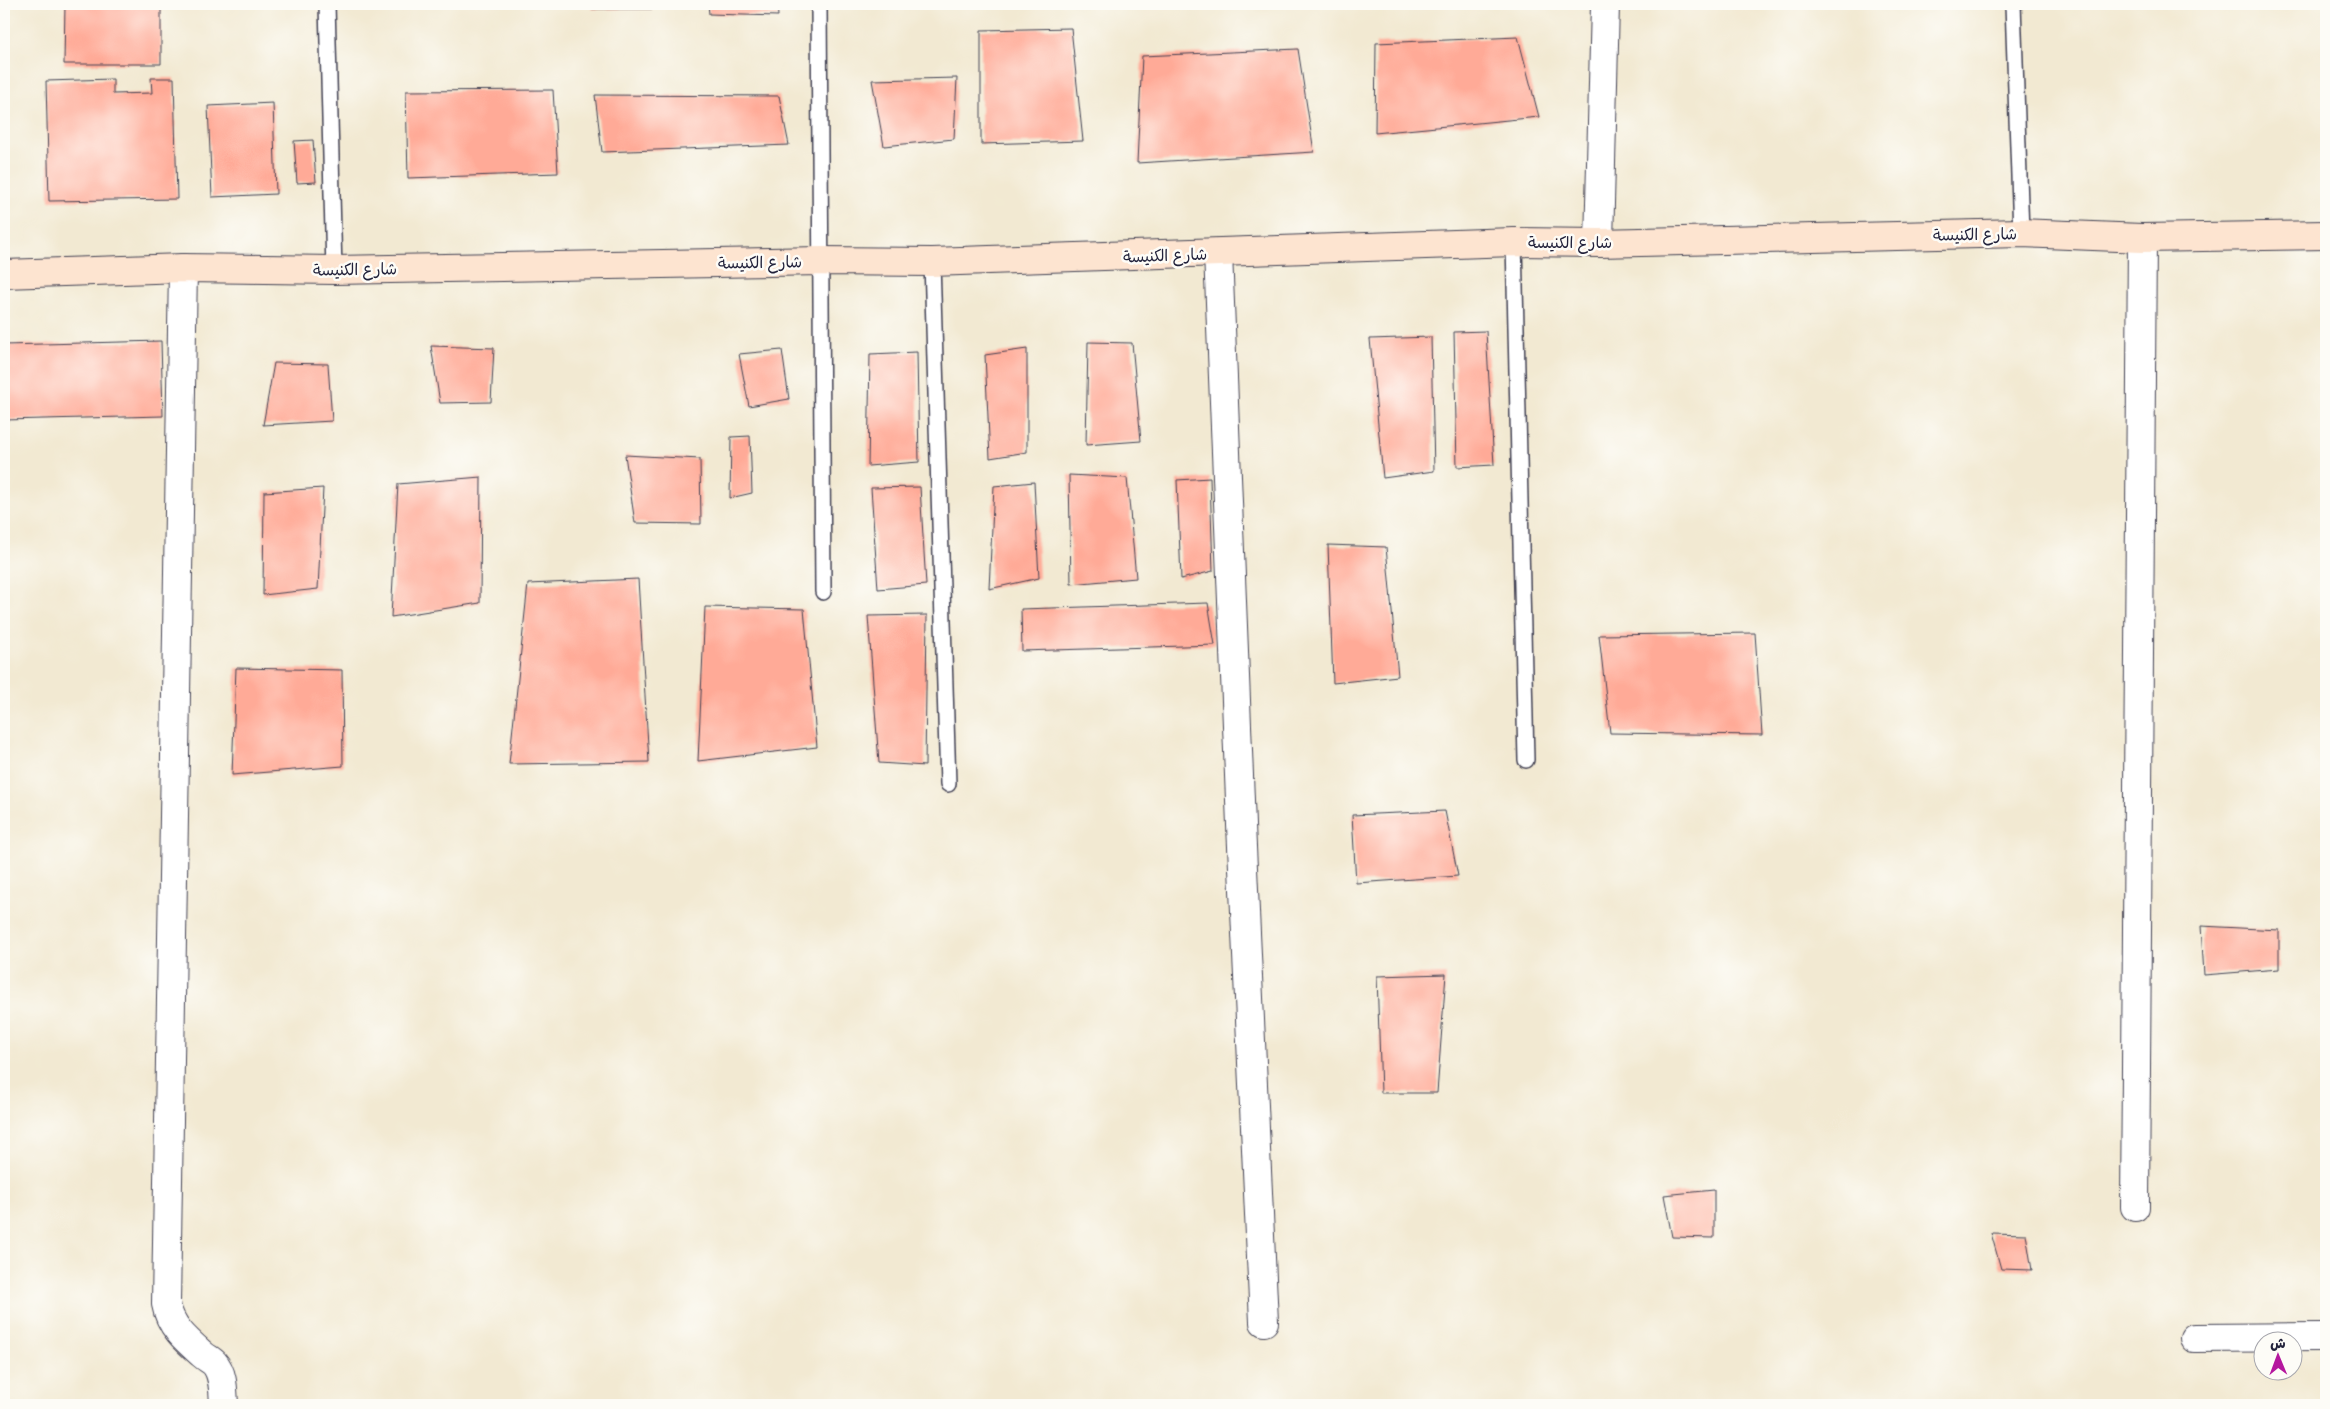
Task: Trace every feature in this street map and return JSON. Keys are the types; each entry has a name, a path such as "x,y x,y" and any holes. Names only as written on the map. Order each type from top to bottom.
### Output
{"main road":[{"name":"شارع الكنيسة","path":"4,274 183,268 334,270 821,261 932,262 1514,242 1598,243 2021,233 2142,238 2326,235"}],"street":[{"path":"1598,243 1605,4"},
{"path":"2135,1207 2142,238"},
{"path":"1218,253 1241,825 1264,1322"},
{"path":"183,268 166,1304 168,1319 202,1354 215,1364 220,1373 224,1405"},
{"path":"2194,1338 2326,1336"}],"lane":[{"path":"327,4 334,270"},
{"path":"819,4 823,592"},
{"path":"2013,4 2021,233"},
{"path":"1514,242 1526,760"},
{"path":"932,262 948,784"}],"building":[{"path":"65,4 161,4 161,64 64,64"},
{"path":"591,4 652,4 652,9 591,9"},
{"path":"708,4 777,4 778,16 709,14"},
{"path":"1071,28 1083,141 981,144 981,30"},
{"path":"1518,37 1539,117 1375,133 1376,43"},
{"path":"1298,49 1314,152 1137,163 1142,56"},
{"path":"151,78 174,78 177,199 49,201 46,81 113,79 113,94 152,93"},
{"path":"957,78 954,139 884,146 872,80"},
{"path":"553,90 558,173 408,178 406,91"},
{"path":"595,95 779,96 789,145 602,152"},
{"path":"273,103 276,194 212,197 208,106"},
{"path":"313,140 316,182 297,183 294,141"},
{"path":"1486,331 1494,465 1457,467 1454,332"},
{"path":"1431,337 1434,471 1383,478 1370,339"},
{"path":"161,341 163,416 4,420 4,345"},
{"path":"1088,342 1132,343 1141,441 1086,445"},
{"path":"431,346 494,348 491,402 440,403"},
{"path":"1027,349 1027,452 990,458 985,355"},
{"path":"782,350 789,399 749,406 739,354"},
{"path":"917,352 919,462 868,466 870,354"},
{"path":"274,363 328,364 332,421 263,425"},
{"path":"750,436 752,493 730,498 731,437"},
{"path":"625,455 700,459 701,524 635,523"},
{"path":"1069,475 1127,478 1136,578 1071,584"},
{"path":"481,477 480,603 391,617 398,484"},
{"path":"1210,478 1213,571 1181,579 1177,480"},
{"path":"1034,482 1039,578 989,589 994,486"},
{"path":"920,487 926,585 878,589 871,488"},
{"path":"323,488 318,589 263,595 264,492"},
{"path":"1328,545 1386,547 1398,676 1333,683"},
{"path":"638,579 649,762 509,764 528,584"},
{"path":"1208,603 1215,645 1022,651 1021,609"},
{"path":"705,607 804,609 817,747 698,761"},
{"path":"927,615 925,766 879,763 868,616"},
{"path":"1755,633 1762,735 1610,733 1599,635"},
{"path":"236,668 342,670 343,766 232,775"},
{"path":"1445,811 1458,876 1356,883 1352,815"},
{"path":"2201,926 2279,930 2279,969 2204,975"},
{"path":"1446,974 1437,1093 1381,1093 1377,976"},
{"path":"1714,1190 1714,1238 1672,1237 1664,1195"},
{"path":"1991,1233 2026,1234 2032,1270 2001,1269"}]}
